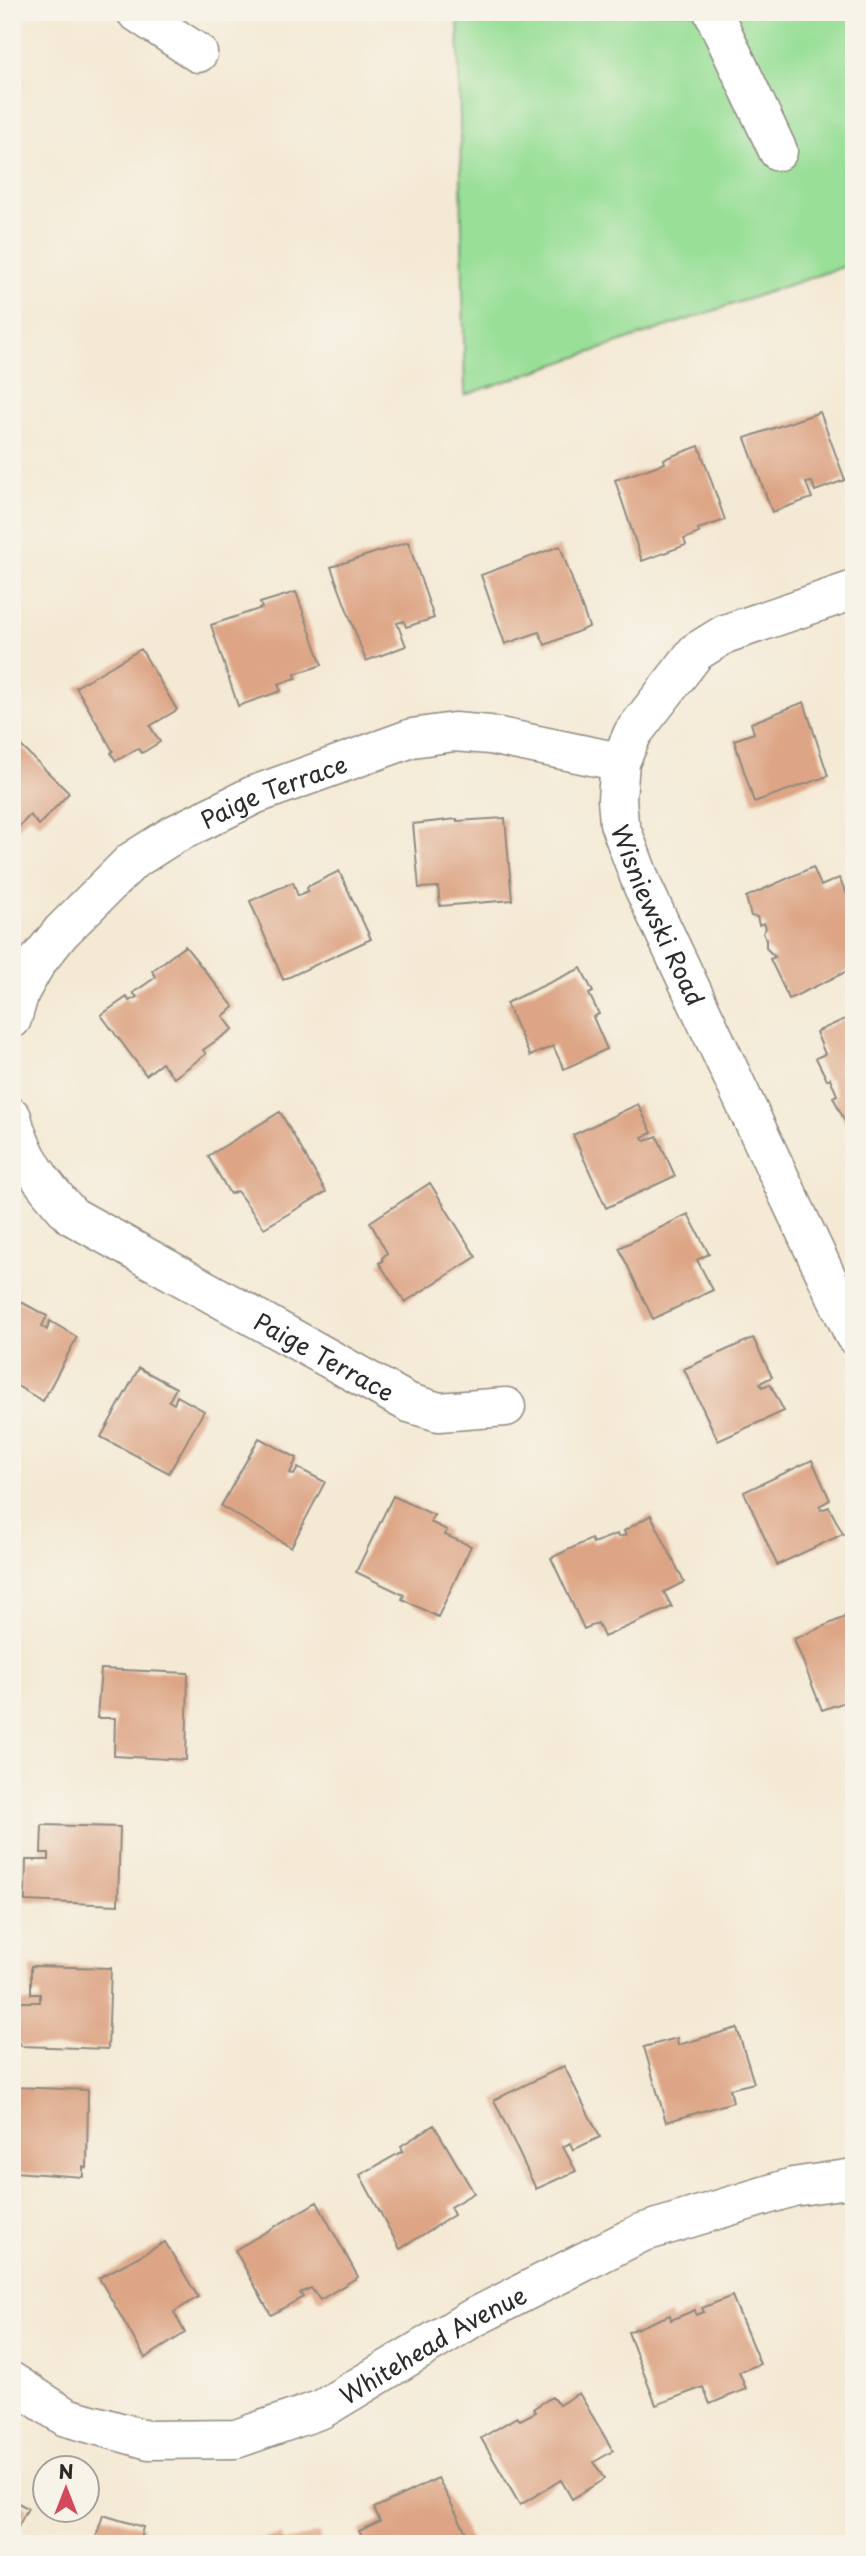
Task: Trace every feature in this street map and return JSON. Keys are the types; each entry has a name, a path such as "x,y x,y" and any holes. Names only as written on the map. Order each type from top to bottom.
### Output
{"street":[{"path":"136,12 198,53"},
{"path":"713,12 778,151"},
{"name":"Wisniewski Road","path":"854,590 725,634 696,652 634,733 620,762 617,799 619,823 643,887 854,1335"},
{"name":"Paige Terrace","path":"12,1019 20,992 37,962 61,932 132,861 173,835 254,795 412,737 454,732 490,735 620,762"},
{"name":"Paige Terrace","path":"12,1117 16,1137 42,1184 72,1216 408,1403 439,1412 506,1407"},
{"name":"Whitehead Avenue","path":"12,2382 66,2417 149,2440 236,2439 322,2409 471,2319 641,2233 793,2187 854,2178"}],"green space":[{"path":"458,12 854,12 854,263 465,395"}],"building":[{"path":"820,412 845,480 815,491 812,482 806,483 812,498 772,512 745,438"},
{"path":"699,446 725,520 698,529 699,533 684,539 686,545 642,561 615,480 665,463 664,459"},
{"path":"408,542 434,618 406,627 404,621 397,623 406,646 366,661 331,567"},
{"path":"560,546 589,627 545,645 539,632 505,644 481,575"},
{"path":"296,592 322,665 295,674 296,678 278,684 281,691 238,706 211,625 262,608 260,603"},
{"path":"141,649 177,710 150,726 160,742 142,753 138,748 116,761 111,753 113,751 76,687"},
{"path":"804,702 828,776 754,802 734,740 754,733 751,723"},
{"path":"14,739 69,793 39,825 30,815 12,834"},
{"path":"505,818 512,900 440,906 438,887 419,888 413,824 457,819"},
{"path":"813,867 821,886 839,878 854,908 854,968 789,999 770,959 775,957 766,948 764,923 759,925 757,917 751,916 746,897"},
{"path":"339,871 371,939 283,980 250,901 293,882 298,896 308,891 307,887"},
{"path":"185,946 234,1007 223,1016 233,1029 203,1050 206,1054 174,1078 162,1063 146,1075 101,1015 127,997 129,1001 137,997 133,993 156,977 152,971"},
{"path":"581,968 593,992 589,994 599,1014 593,1017 607,1049 564,1069 553,1046 530,1056 506,1003"},
{"path":"854,1015 852,1136 833,1097 837,1095 830,1078 827,1080 816,1058 825,1054 816,1032"},
{"path":"638,1104 652,1133 642,1137 645,1141 657,1136 675,1176 606,1208 573,1135"},
{"path":"280,1112 326,1192 264,1228 237,1191 230,1194 208,1156"},
{"path":"430,1183 476,1257 405,1302 379,1263 387,1253 370,1222"},
{"path":"688,1214 709,1254 697,1260 713,1290 653,1319 619,1248"},
{"path":"12,1297 47,1316 42,1326 47,1330 50,1321 77,1337 43,1401 12,1383"},
{"path":"753,1338 772,1377 760,1383 762,1387 770,1384 784,1411 718,1441 684,1369"},
{"path":"139,1368 176,1388 169,1401 174,1404 177,1396 204,1411 169,1473 101,1437"},
{"path":"259,1438 297,1458 290,1473 294,1475 298,1468 325,1482 291,1547 221,1506"},
{"path":"812,1460 830,1500 819,1506 821,1510 829,1507 843,1534 777,1565 744,1492"},
{"path":"393,1496 434,1515 430,1522 447,1530 445,1535 471,1546 438,1617 402,1599 404,1595 356,1572"},
{"path":"651,1515 684,1582 664,1592 672,1607 604,1637 598,1623 584,1629 551,1558 591,1539 593,1543 617,1534 618,1537 626,1535 624,1531"},
{"path":"854,1613 854,1699 822,1710 794,1639"},
{"path":"101,1669 188,1673 186,1760 114,1756 115,1718 97,1718"},
{"path":"42,1825 120,1827 118,1905 25,1901 26,1860 49,1860 49,1853 41,1853"},
{"path":"31,1966 111,1968 108,2049 21,2046 20,2043 12,2043 12,2002 40,2002 40,1994 31,1994"},
{"path":"737,2028 754,2083 730,2089 733,2102 666,2122 644,2047 677,2038 678,2045"},
{"path":"564,2066 600,2137 573,2150 570,2143 563,2147 576,2171 536,2189 494,2100"},
{"path":"12,2087 88,2090 87,2168 83,2167 83,2177 14,2172"},
{"path":"434,2125 474,2193 450,2207 454,2215 400,2249 360,2175 403,2151 401,2146"},
{"path":"317,2202 358,2277 320,2300 311,2288 300,2293 303,2297 271,2315 235,2250"},
{"path":"165,2242 198,2297 174,2312 185,2333 145,2358 99,2278"},
{"path":"732,2296 760,2364 739,2372 746,2389 710,2404 703,2387 656,2405 628,2332 670,2315 671,2320 695,2310 696,2315 704,2312 702,2308"},
{"path":"579,2393 613,2451 594,2462 604,2479 572,2499 561,2480 520,2505 481,2438 517,2417 520,2420 536,2412 534,2408 552,2397 559,2405"},
{"path":"438,2478 472,2544 365,2544 359,2531 380,2521 374,2508"},
{"path":"12,2500 28,2508 12,2538"},
{"path":"103,2515 143,2527 139,2544 94,2544"},
{"path":"319,2533 321,2544 243,2544 282,2534 283,2542"}]}
